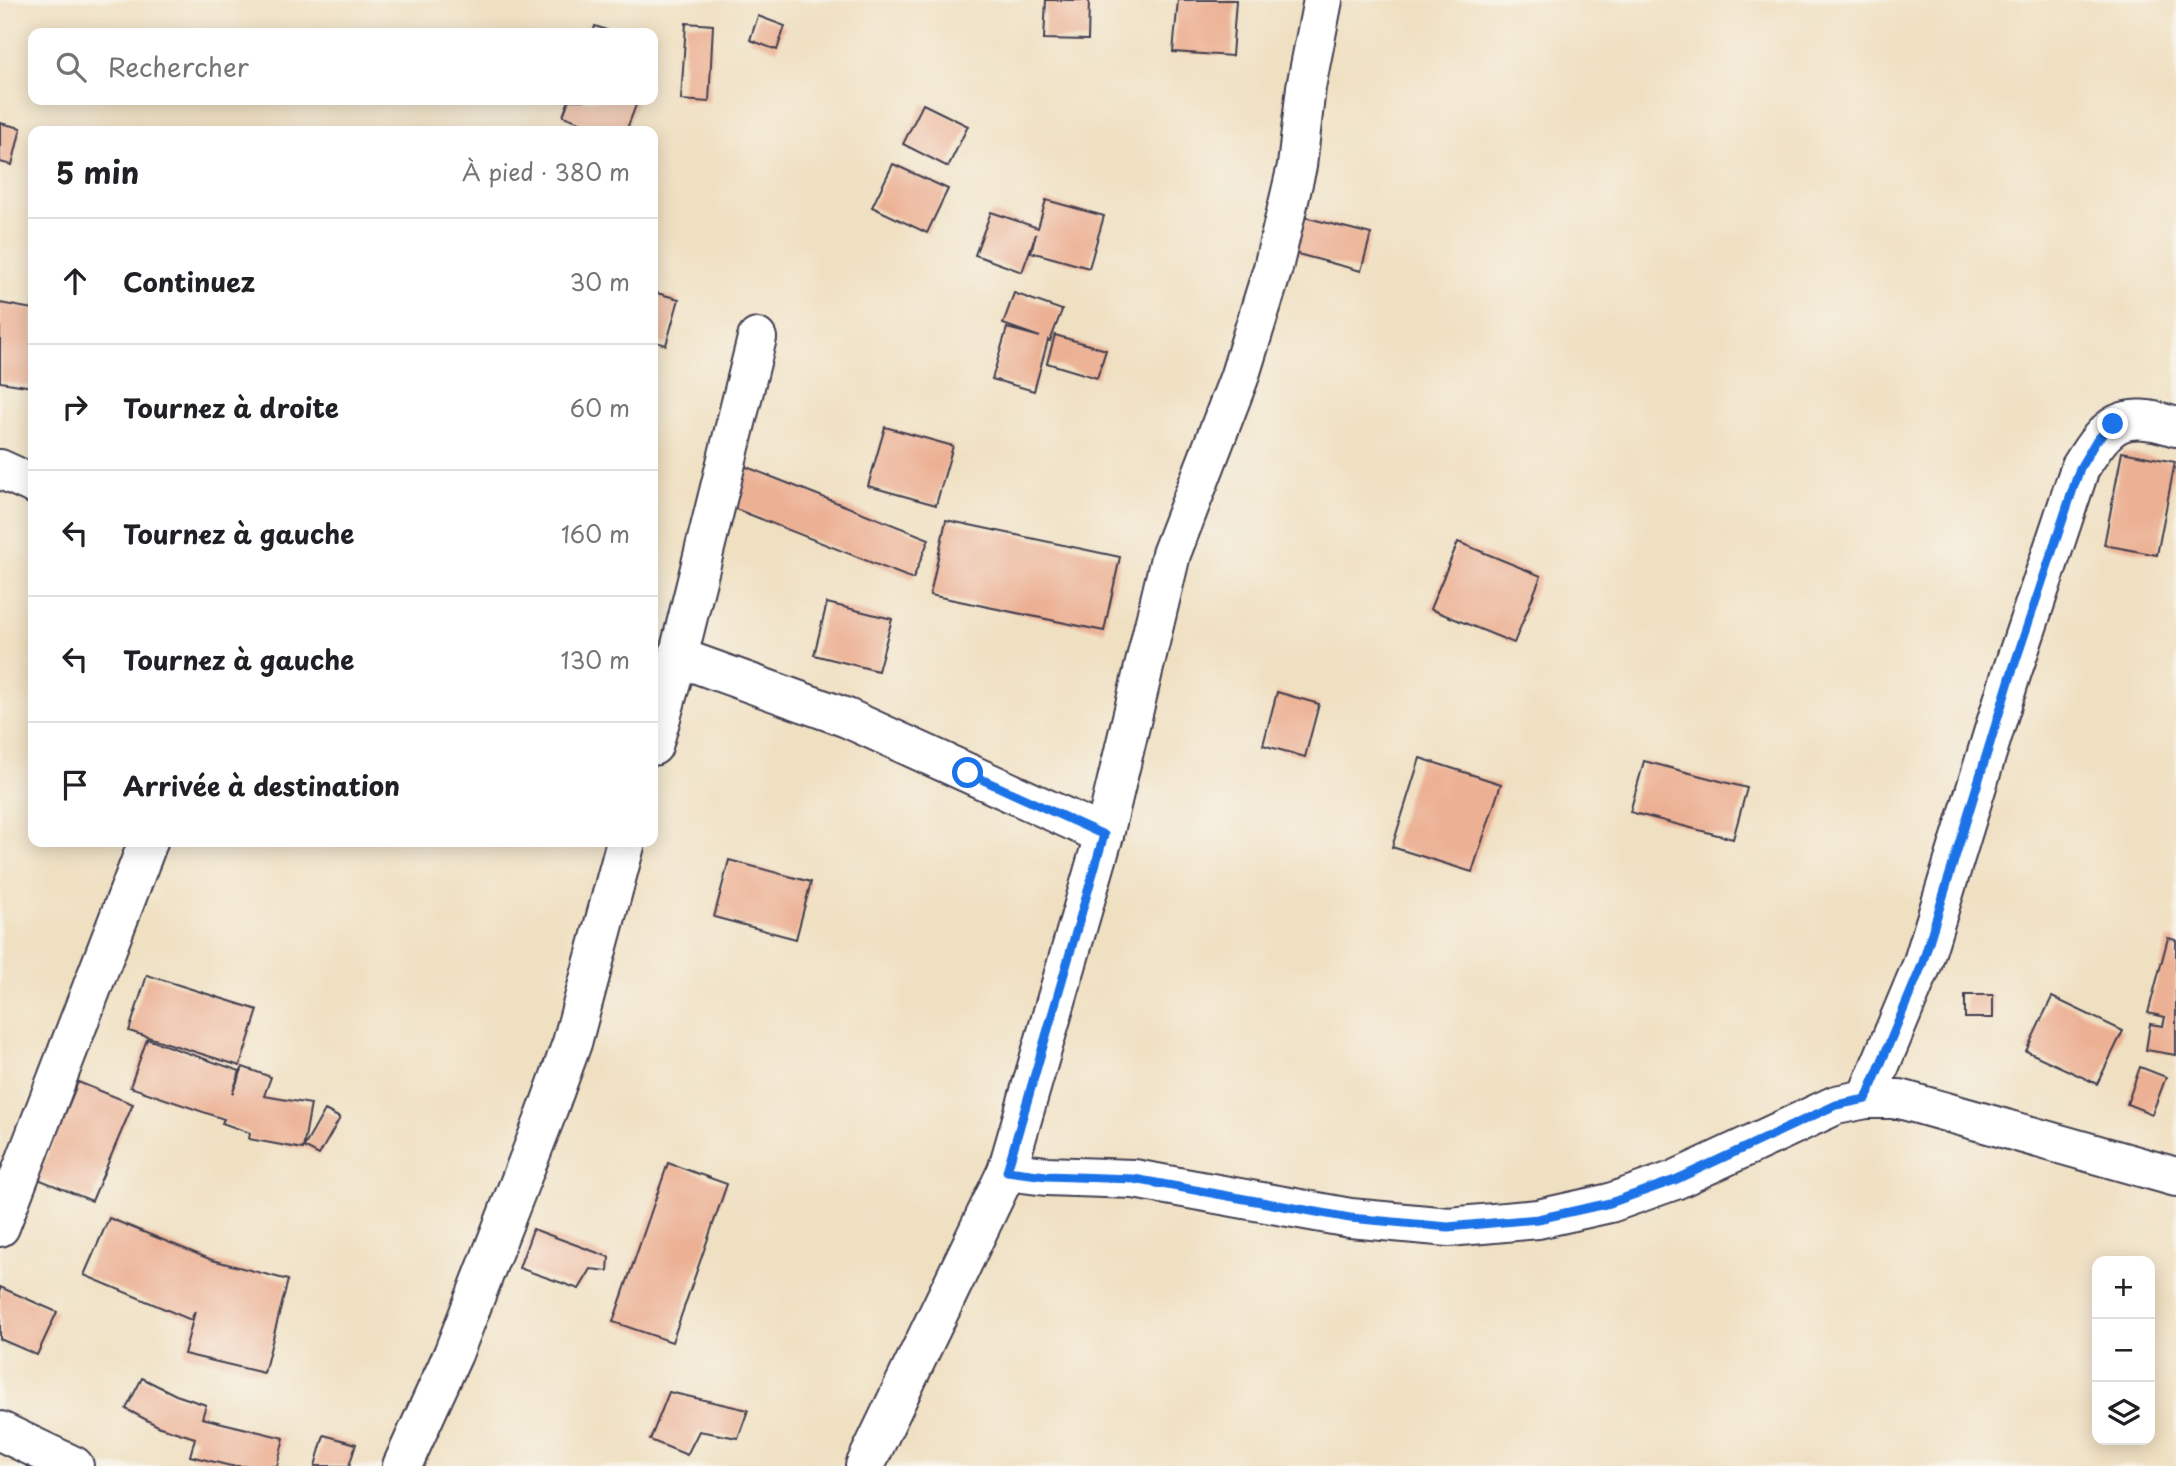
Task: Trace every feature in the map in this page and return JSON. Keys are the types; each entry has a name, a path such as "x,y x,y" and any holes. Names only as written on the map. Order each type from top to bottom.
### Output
{"street":[{"path":"865,1466 1007,1171 1104,835 1171,554 1239,378 1273,268 1297,166 1306,87 1323,0"},
{"path":"658,728 757,338"},
{"path":"1866,1099 1922,965 2010,678 2080,468 2096,441 2113,424 2130,419 2161,422 2176,427"},
{"path":"0,469 28,482"},
{"path":"678,657 847,718 1104,835"},
{"path":"0,1227 146,847"},
{"path":"402,1466 453,1354 549,1107 572,1043 625,847"},
{"path":"1007,1171 1046,1176 1134,1179 1350,1218 1448,1227 1538,1219 1610,1203 1675,1180 1836,1105 1866,1099 1900,1099 2176,1177"},
{"path":"0,1431 74,1466"}],"building":[{"path":"1046,0 1089,0 1088,40 1044,39"},
{"path":"1178,0 1236,0 1232,56 1173,52"},
{"path":"758,16 785,26 777,50 750,40"},
{"path":"686,23 713,25 709,102 681,100"},
{"path":"923,104 968,126 948,167 903,144"},
{"path":"567,105 636,105 628,126 591,126 563,116"},
{"path":"0,123 21,128 12,165 0,162"},
{"path":"893,164 948,189 927,233 872,207"},
{"path":"1046,200 1104,216 1089,268 1031,252 1036,234 1022,272 975,255 991,212 1038,228"},
{"path":"1288,213 1371,234 1361,271 1279,249"},
{"path":"658,293 679,299 666,345 658,343"},
{"path":"1014,293 1062,310 1050,341 1048,340 1034,391 992,379 1007,328 1040,337 1003,324"},
{"path":"0,303 28,308 28,386 0,382"},
{"path":"1055,335 1106,350 1097,378 1047,363"},
{"path":"885,427 953,446 936,505 868,486"},
{"path":"2122,452 2175,462 2157,555 2104,545"},
{"path":"739,464 929,539 913,579 723,504"},
{"path":"946,520 1120,557 1104,631 930,595"},
{"path":"1458,542 1541,576 1514,643 1430,609"},
{"path":"827,603 892,619 878,671 814,655"},
{"path":"1277,692 1319,704 1305,757 1263,745"},
{"path":"1420,758 1501,784 1472,872 1392,847"},
{"path":"1644,761 1747,788 1733,839 1630,812"},
{"path":"729,860 811,882 796,939 714,917"},
{"path":"2168,938 2176,940 2176,1055 2146,1050 2150,1024 2163,1026 2165,1017 2148,1013"},
{"path":"147,975 258,1010 240,1066 129,1031"},
{"path":"1965,995 1993,995 1993,1018 1965,1018"},
{"path":"2052,997 2123,1031 2097,1084 2026,1051"},
{"path":"147,1039 240,1071 232,1094 243,1067 271,1077 264,1096 311,1104 303,1149 249,1139 250,1133 222,1123 224,1119 130,1087"},
{"path":"2140,1067 2166,1077 2152,1114 2127,1104"},
{"path":"78,1082 133,1104 92,1201 38,1179"},
{"path":"325,1110 340,1118 319,1155 304,1147"},
{"path":"668,1163 727,1184 672,1342 613,1322"},
{"path":"109,1218 212,1260 288,1280 264,1373 184,1354 195,1311 191,1320 84,1275"},
{"path":"533,1229 609,1257 608,1271 591,1269 579,1289 519,1268"},
{"path":"0,1287 57,1312 37,1355 0,1339"},
{"path":"142,1378 176,1395 206,1405 202,1418 284,1438 277,1466 231,1466 190,1456 195,1438 160,1427 126,1409"},
{"path":"669,1392 748,1410 738,1438 699,1431 687,1455 650,1440"},
{"path":"324,1435 356,1444 349,1466 315,1466"}],"route":[{"path":"968,773 1104,835 1007,1171 1046,1176 1134,1179 1350,1218 1448,1227 1538,1219 1610,1203 1675,1180 1836,1105 1866,1099 1922,965 2010,678 2080,468 2096,441 2113,424"}]}
